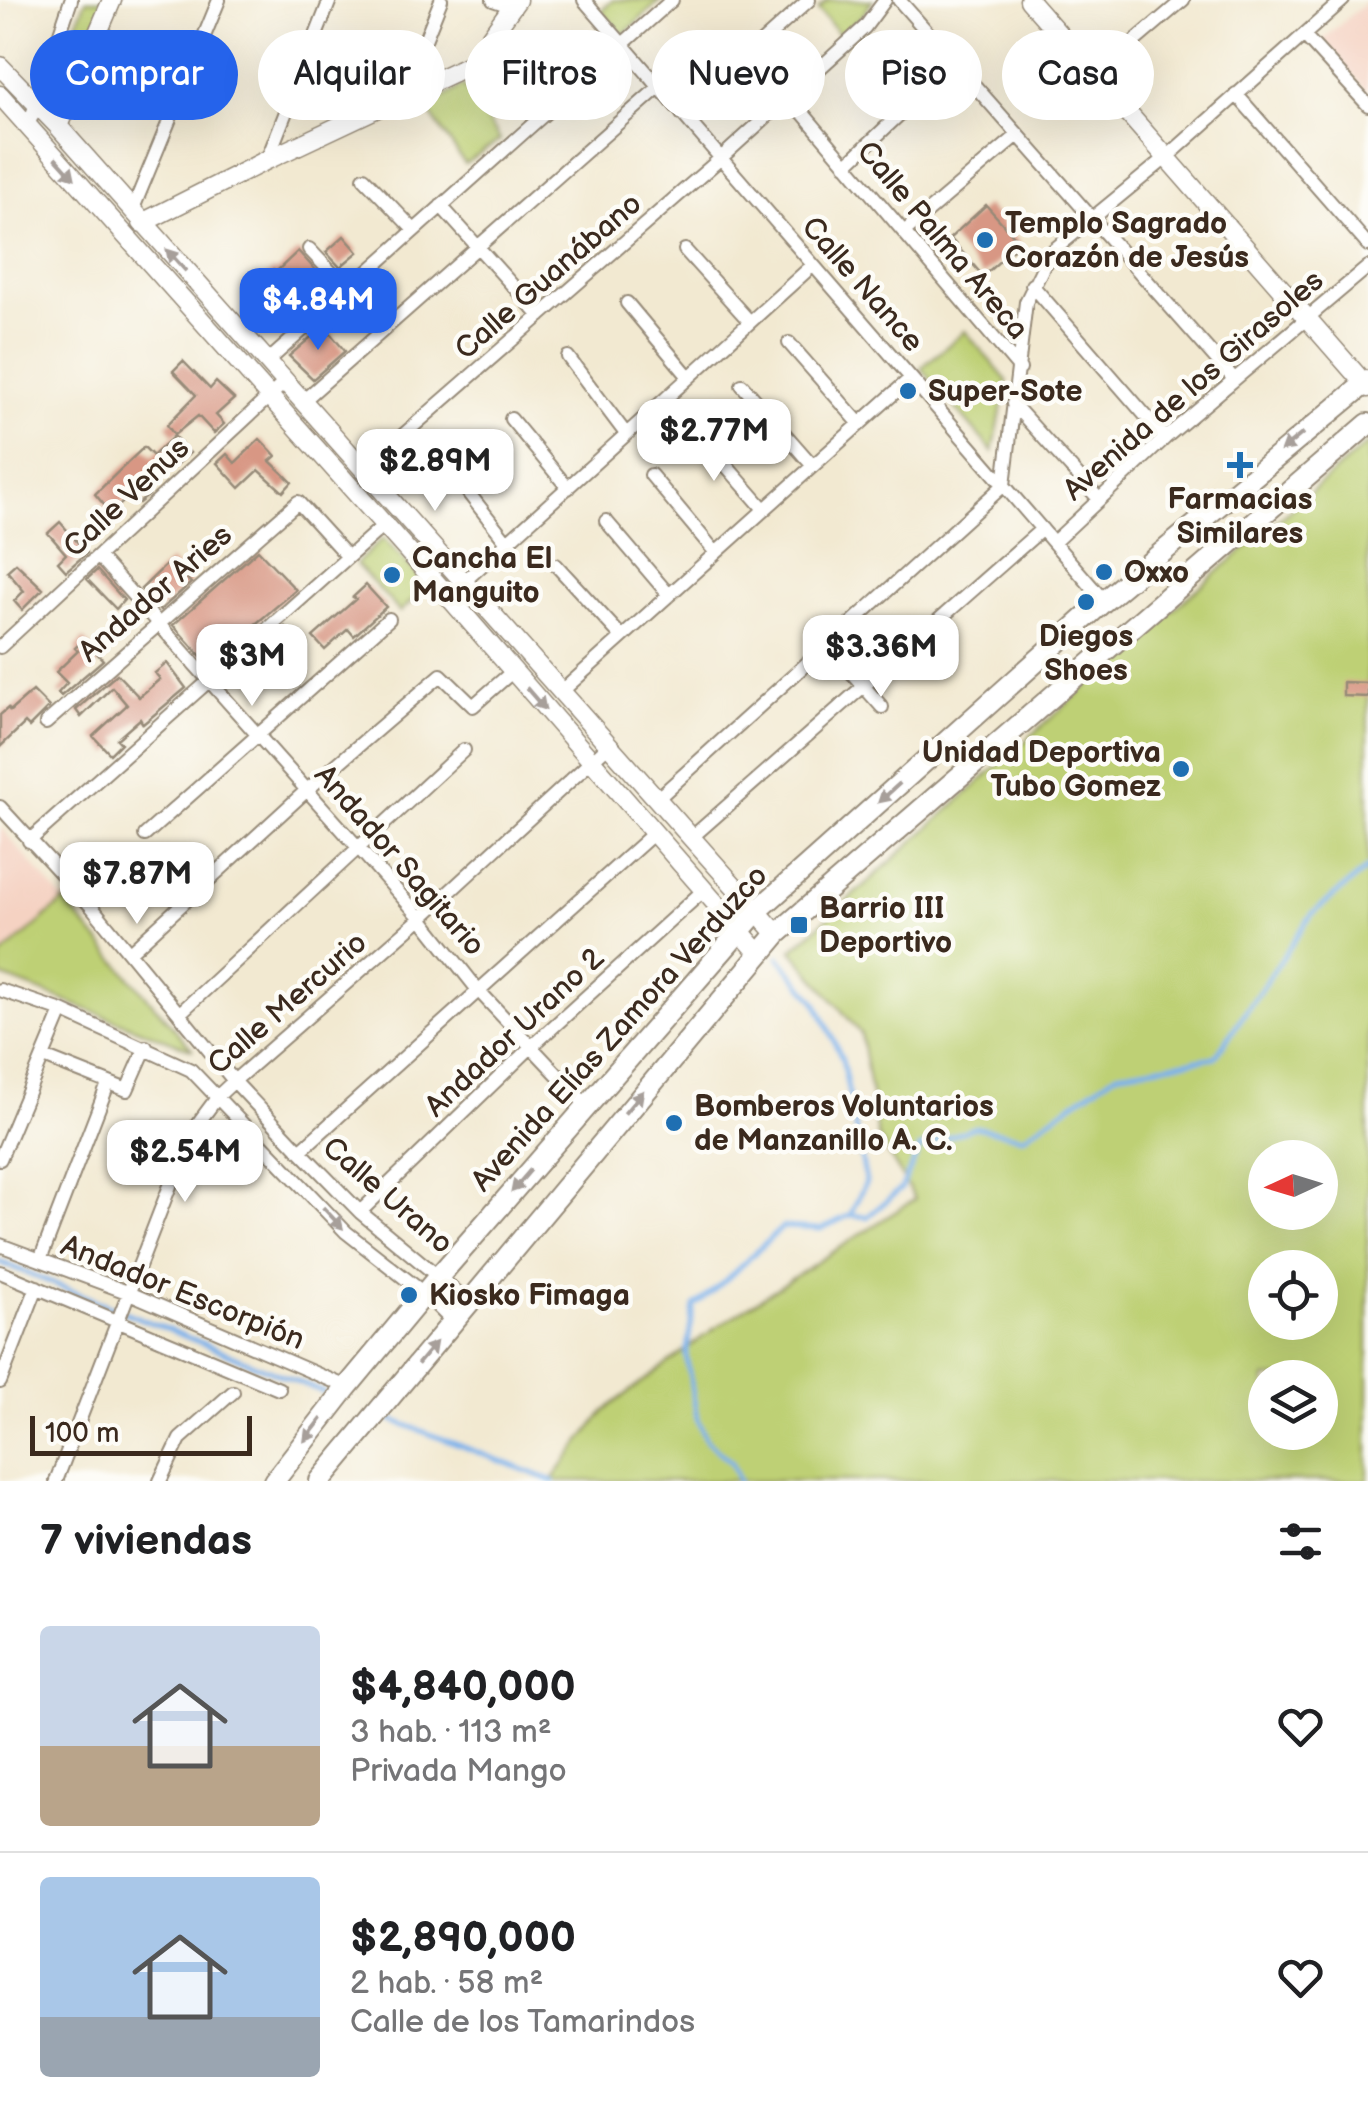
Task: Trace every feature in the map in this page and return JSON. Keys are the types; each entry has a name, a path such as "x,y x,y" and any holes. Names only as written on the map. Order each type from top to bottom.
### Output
{"main road":[{"name":"Avenida Elías Zamora Verduzco","path":"274,1481 440,1275 756,911 1104,601 1367,384"},
{"name":"Avenida Elías Zamora Verduzco","path":"320,1481 758,952 1368,424"}],"street":[{"path":"61,30 71,0"},
{"path":"58,126 112,0"},
{"path":"137,217 219,0"},
{"path":"267,160 330,0"},
{"path":"429,30 441,0"},
{"path":"445,77 472,64 515,3 493,0"},
{"path":"632,36 672,0"},
{"path":"776,30 809,0"},
{"name":"Calle Guanábano","path":"825,63 865,27 885,0"},
{"path":"899,0 926,30"},
{"path":"1030,0 1056,30"},
{"path":"1147,30 1182,0"},
{"path":"657,799 1004,485 1026,302 1050,253 1166,157 1343,0"},
{"name":"Calle Nance","path":"592,3 611,30"},
{"path":"1304,34 1368,105"},
{"name":"Calle Nance","path":"632,56 652,79"},
{"path":"0,66 30,96"},
{"path":"302,401 652,91"},
{"path":"982,94 1234,378"},
{"path":"1236,94 1368,245"},
{"path":"0,95 448,596 758,952"},
{"path":"28,127 30,120"},
{"path":"52,120 776,934"},
{"path":"137,217 353,120"},
{"path":"268,361 538,120"},
{"name":"Calle Nance","path":"687,120 1104,601"},
{"name":"Calle Guanábano","path":"364,470 762,120"},
{"name":"Calle Palma Areca","path":"808,120 1020,370"},
{"path":"846,165 893,120"},
{"path":"1134,120 1367,384"},
{"path":"904,232 1018,135"},
{"path":"364,178 414,230"},
{"path":"441,206 540,316"},
{"path":"309,249 348,290"},
{"path":"686,250 750,322"},
{"path":"448,596 813,265"},
{"name":"Avenida de los Girasoles","path":"1054,542 1165,438 1368,267"},
{"path":"1032,285 1165,438"},
{"path":"627,303 689,377"},
{"path":"789,343 860,424"},
{"path":"568,358 626,434"},
{"path":"561,692 911,378"},
{"name":"Calle Venus","path":"0,647 286,382"},
{"path":"742,385 813,466"},
{"path":"1013,404 1098,498"},
{"path":"511,419 568,488"},
{"path":"696,431 764,509"},
{"path":"452,472 507,542"},
{"path":"651,475 716,553"},
{"name":"Andador Aries","path":"46,723 298,502 348,557"},
{"path":"606,521 669,595"},
{"path":"28,841 384,525"},
{"path":"691,838 1042,530"},
{"name":"Andador Sagitario","path":"98,556 421,918 478,990 586,1106"},
{"path":"556,565 622,637"},
{"path":"145,835 390,619"},
{"path":"826,645 882,708"},
{"path":"130,952 307,790 441,675 473,706 513,671"},
{"name":"Calle Mercurio","path":"56,1481 190,1134 234,1081 421,918 609,745"},
{"path":"178,1014 464,750"},
{"name":"Calle Urano","path":"0,807 92,906 234,1081 300,1151 360,1212 469,1302"},
{"path":"300,1151 654,834"},
{"name":"Andador Urano 2","path":"360,1212 531,1047 704,890"},
{"name":"Calle Urano","path":"0,990 62,1011 191,1070 346,1232 453,1322"},
{"path":"0,1159 62,1011"},
{"path":"44,1057 128,1090 146,1047"},
{"path":"40,1260 108,1084"},
{"name":"Andador Escorpión","path":"0,1246 346,1387"},
{"name":"Andador Escorpión","path":"0,1272 118,1318 279,1389"},
{"path":"0,1382 37,1287"},
{"path":"160,1481 180,1439 233,1392"}],"shaded area":[{"path":"1368,0 1368,92 1322,40"},
{"path":"0,827 64,901 0,957"}],"green space":[{"path":"86,0 108,0 93,30 74,30"},
{"path":"613,0 661,0 628,30 618,30 601,11"},
{"path":"828,0 873,0 863,15 840,35 818,9"},
{"path":"463,85 465,120 487,120 500,140 465,164 435,120 445,120 445,97"},
{"path":"965,331 1007,381 993,452 921,368"},
{"path":"1368,443 1368,1481 551,1481 605,1410 715,1328 915,1199 878,1136 861,1034 792,950 1138,640"},
{"name":"Cancha El Manguito","path":"383,538 428,586 400,612 356,564"},
{"path":"64,901 193,1050 0,976 0,957"}],"building":[{"name":"Templo Sagrado Corazón de Jesús","path":"986,205 1020,243 983,276 950,238"},
{"path":"344,236 358,252 340,267 326,252"},
{"path":"298,251 319,274 296,295 299,298 288,309 262,280"},
{"path":"324,326 345,351 313,379 289,356"},
{"path":"183,361 210,389 216,382 234,399 216,415 224,424 214,433 198,416 174,435 167,425 196,395 173,371"},
{"path":"174,436 190,453 170,471 163,464 141,486 149,495 139,503 132,494 111,513 95,494 144,447 153,456"},
{"path":"260,439 276,456 270,461 292,482 283,492 259,470 240,488 217,463 227,454 235,463"},
{"path":"60,522 87,553 66,571 58,562 66,554 48,533"},
{"path":"258,550 296,590 210,666 173,625"},
{"path":"170,561 191,583 160,610 141,589"},
{"path":"16,563 43,589 22,610 14,601 24,591 7,571"},
{"path":"97,570 124,600 116,609 87,579"},
{"path":"366,585 386,607 354,636 348,629 325,650 313,637"},
{"path":"285,627 300,644 288,655 273,637"},
{"path":"84,639 103,660 61,696 58,693 67,683 56,672 78,651 75,648"},
{"path":"167,663 186,688 143,724 140,719 117,739 121,743 110,754 93,736 127,705 112,687 81,717 76,710 117,674 139,697 160,679 155,673"},
{"path":"1343,682 1368,683 1368,697 1343,696"},
{"path":"33,691 49,707 0,747 0,715"}],"waterway":[{"path":"850,1215 867,1217 901,1189 920,1148 975,1127 1023,1137 1117,1073 1215,1057 1312,914 1368,868"},
{"path":"739,1481 731,1462 706,1440 697,1418 686,1355 694,1306 783,1227 821,1229 850,1215 866,1182 842,1059 816,1002 779,957"},
{"path":"0,1262 323,1392"},
{"path":"385,1417 553,1481"}],"place":[{"name":"Templo Sagrado Corazón de Jesús","path":"985,240"},
{"name":"Super-Sote","path":"908,391"},
{"name":"Farmacias Similares","path":"1240,465"},
{"name":"Oxxo","path":"1104,572"},
{"name":"Cancha El Manguito","path":"392,575"},
{"name":"Diegos Shoes","path":"1086,602"},
{"name":"Unidad Deportiva Tubo Gomez","path":"1181,769"},
{"name":"Barrio III Deportivo","path":"799,925"},
{"name":"Bomberos Voluntarios de Manzanillo A. C.","path":"674,1123"},
{"name":"Kiosko Fimaga","path":"409,1295"}]}
